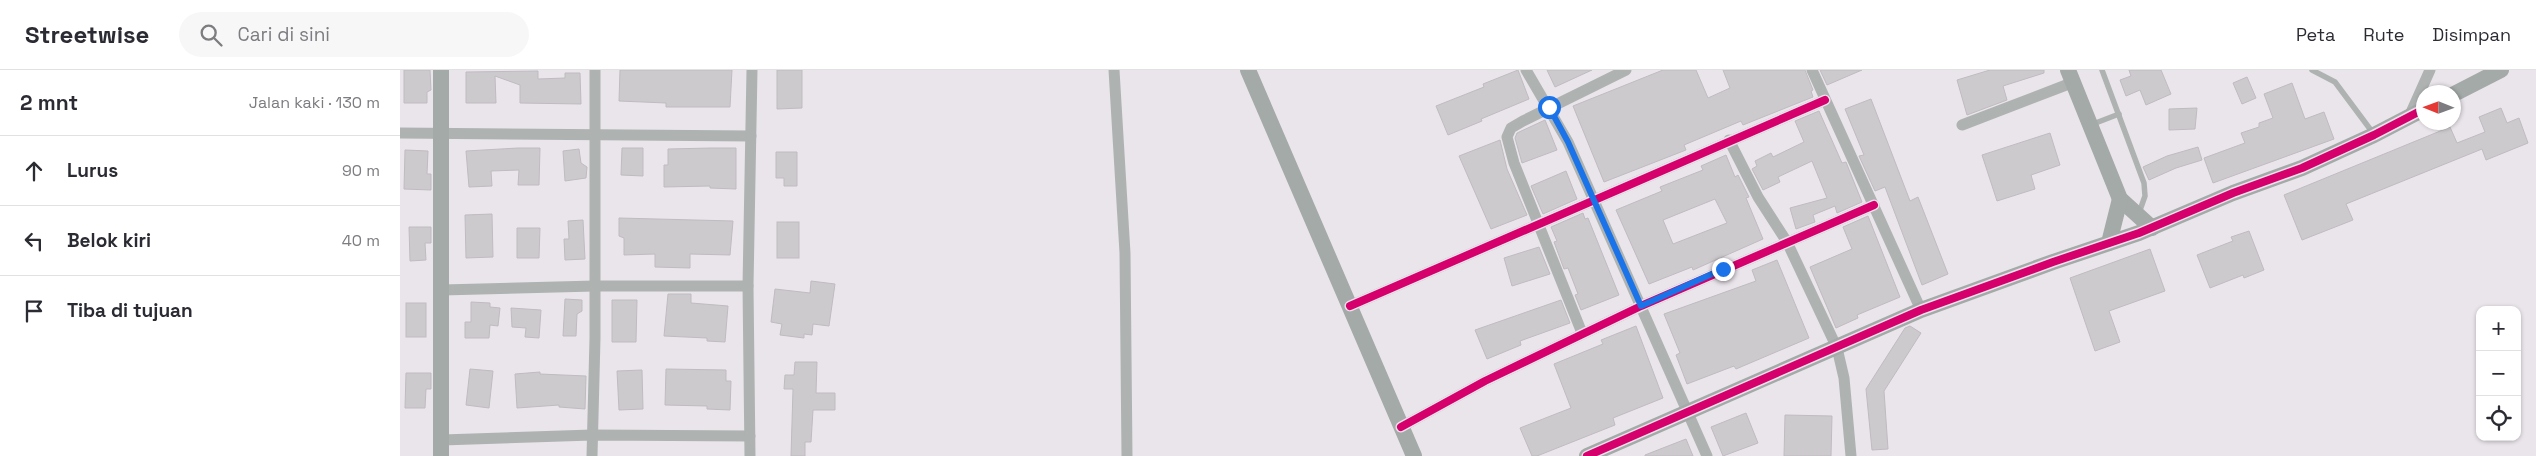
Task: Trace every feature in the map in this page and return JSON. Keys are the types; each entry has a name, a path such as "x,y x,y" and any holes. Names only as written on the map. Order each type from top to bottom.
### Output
{"street":[{"path":"441,70 442,448 592,435 750,436"},
{"path":"592,456 595,286 595,70"},
{"path":"750,456 748,286 752,70"},
{"path":"1114,70 1125,252 1127,456"},
{"path":"1248,70 1414,456"},
{"path":"1526,70 1568,142 1707,456"},
{"path":"1582,334 1508,148 1507,136 1509,131 1516,125 1626,70"},
{"path":"1812,70 1921,310"},
{"path":"2425,85 2430,70"},
{"path":"2461,90 2502,70"},
{"path":"1962,125 2071,76 2120,199 2152,228"},
{"path":"1350,306 1538,226 1729,140 1826,100"},
{"path":"1587,456 1688,414 1921,310 2152,228 2233,193 2302,168 2374,135 2416,113"},
{"path":"400,133 441,135 751,136"},
{"path":"1729,140 1758,197 1788,242 1837,348 1844,378 1851,456"},
{"path":"2109,243 2120,199"},
{"path":"1400,427 1641,306 1874,205"},
{"path":"442,290 595,286 748,286"}],"lane":[{"path":"2102,70 2134,152 2145,190 2138,215"},
{"path":"2312,70 2335,82 2374,135"},
{"path":"2091,125 2119,114"}],"building":[{"path":"404,70 430,70 431,90 427,92 427,103 404,103"},
{"path":"620,70 732,70 730,107 666,107 666,103 619,101"},
{"path":"777,70 802,70 802,108 777,109"},
{"path":"1518,70 1529,99 1448,135 1436,106 1484,87 1483,84"},
{"path":"1547,70 1592,70 1555,87"},
{"path":"1663,70 1696,70 1708,98 1730,88 1723,70 1805,70 1813,90 1811,91 1813,97 1743,125 1741,121 1684,145 1686,150 1604,182 1573,106"},
{"path":"1820,70 1862,70 1827,85"},
{"path":"1990,70 2044,70 2044,73 2003,86 2007,100 1967,115 1957,80"},
{"path":"2129,70 2161,70 2171,94 2146,105 2140,90 2126,96 2120,80 2131,76"},
{"path":"538,71 538,79 565,78 565,73 580,73 581,104 520,103 520,85 495,76 496,103 466,103 466,72"},
{"path":"2247,77 2256,98 2242,104 2233,83"},
{"path":"2292,83 2305,119 2324,112 2334,139 2213,183 2204,158 2245,143 2241,133 2259,127 2259,123 2273,118 2264,94"},
{"path":"1871,99 1910,201 1918,197 1948,274 1922,285 1885,187 1875,191 1859,156 1864,155 1845,109"},
{"path":"2197,108 2195,129 2169,130 2169,109"},
{"path":"2501,108 2507,123 2519,118 2528,143 2486,160 2482,149 2346,204 2353,220 2302,240 2284,195 2443,130 2451,130 2457,143 2485,132 2479,117"},
{"path":"1819,111 1842,163 1846,162 1862,202 1837,213 1835,206 1813,215 1815,222 1796,229 1790,208 1827,198 1812,161 1778,177 1780,182 1763,190 1752,169 1757,166 1755,161 1771,153 1773,157 1804,142 1795,121"},
{"path":"1545,120 1557,150 1522,163 1515,138 1517,133"},
{"path":"2050,133 2060,165 2031,175 2035,189 1997,201 1982,155"},
{"path":"1500,140 1507,169 1527,215 1491,229 1459,156"},
{"path":"2198,147 2202,160 2176,168 2149,180 2143,167 2167,156"},
{"path":"540,148 539,185 518,185 519,170 491,171 492,186 469,187 466,151"},
{"path":"622,148 643,148 643,176 621,175"},
{"path":"736,148 736,189 710,188 710,186 664,187 664,165 668,165 668,149"},
{"path":"579,149 581,163 587,167 586,178 565,181 563,151"},
{"path":"405,150 428,151 427,174 431,174 431,190 404,189"},
{"path":"776,152 797,152 797,186 784,186 784,178 776,178"},
{"path":"1726,155 1735,177 1738,175 1749,197 1746,198 1763,239 1693,270 1692,267 1649,284 1616,210 1662,191 1660,187 1703,170 1701,166","holes":["1715,199 1727,223 1673,244 1663,220"]},
{"path":"1566,171 1577,199 1543,214 1531,186"},
{"path":"1583,213 1585,219 1588,218 1619,295 1581,310 1575,295 1578,294 1568,268 1564,269 1554,242 1557,241 1551,227"},
{"path":"492,214 493,257 466,258 465,215"},
{"path":"1868,216 1900,297 1857,315 1858,318 1836,328 1810,267 1852,249 1843,227"},
{"path":"619,218 733,221 730,255 690,254 690,268 655,267 655,254 624,255 624,238 619,236"},
{"path":"583,220 585,259 565,260 564,239 569,239 568,221"},
{"path":"777,222 799,222 799,258 777,258"},
{"path":"409,227 431,227 431,243 425,243 426,260 410,261"},
{"path":"517,228 540,228 539,258 517,258"},
{"path":"2249,231 2264,270 2244,278 2243,275 2210,288 2197,255 2233,241 2231,237"},
{"path":"1539,247 1550,274 1512,286 1504,258"},
{"path":"2150,249 2165,291 2109,311 2120,342 2095,351 2070,278"},
{"path":"1777,260 1809,338 1736,369 1734,366 1687,384 1676,355 1680,353 1664,314 1756,281 1752,270"},
{"path":"811,281 835,284 829,326 813,324 812,335 804,334 804,338 780,335 782,324 771,322 775,289 810,293"},
{"path":"668,294 691,294 691,303 728,306 725,342 707,341 707,338 664,336"},
{"path":"565,299 582,300 582,311 577,314 576,336 563,336"},
{"path":"612,300 637,300 636,342 612,342"},
{"path":"1561,300 1570,323 1520,341 1521,345 1487,359 1475,330"},
{"path":"471,302 490,303 490,307 500,308 498,326 490,325 489,338 465,338 465,322 471,322"},
{"path":"406,303 426,303 426,337 406,337"},
{"path":"511,308 541,310 539,338 525,337 526,328 512,327"},
{"path":"1636,326 1663,398 1613,418 1615,425 1537,456 1532,456 1520,428 1571,408 1554,364 1603,344 1601,340"},
{"path":"1910,326 1921,333 1884,391 1888,449 1872,450 1866,389 1905,328"},
{"path":"795,362 817,362 816,393 835,393 835,410 813,410 811,442 805,442 805,456 791,456 793,389 784,389 785,375 794,375"},
{"path":"470,369 493,371 489,408 466,405"},
{"path":"666,369 726,370 726,381 731,381 730,410 707,409 707,406 665,405"},
{"path":"642,370 643,409 619,410 617,371"},
{"path":"540,372 540,374 586,376 585,409 559,407 559,405 517,408 515,374"},
{"path":"406,373 431,373 431,389 426,389 425,408 405,408"},
{"path":"1746,413 1758,443 1723,456 1711,427"},
{"path":"1785,415 1832,416 1831,456 1784,456"},
{"path":"1686,439 1693,456 1645,456 1645,455"}],"cycle path":[{"path":"1350,306 1825,100"},
{"path":"1587,456 1921,310 2139,233 2233,193 2302,168 2416,113"},
{"path":"1401,427 1485,381 1641,306 1874,205"}],"route":[{"path":"1549,107 1568,142 1595,200 1641,306 1723,269"}]}
